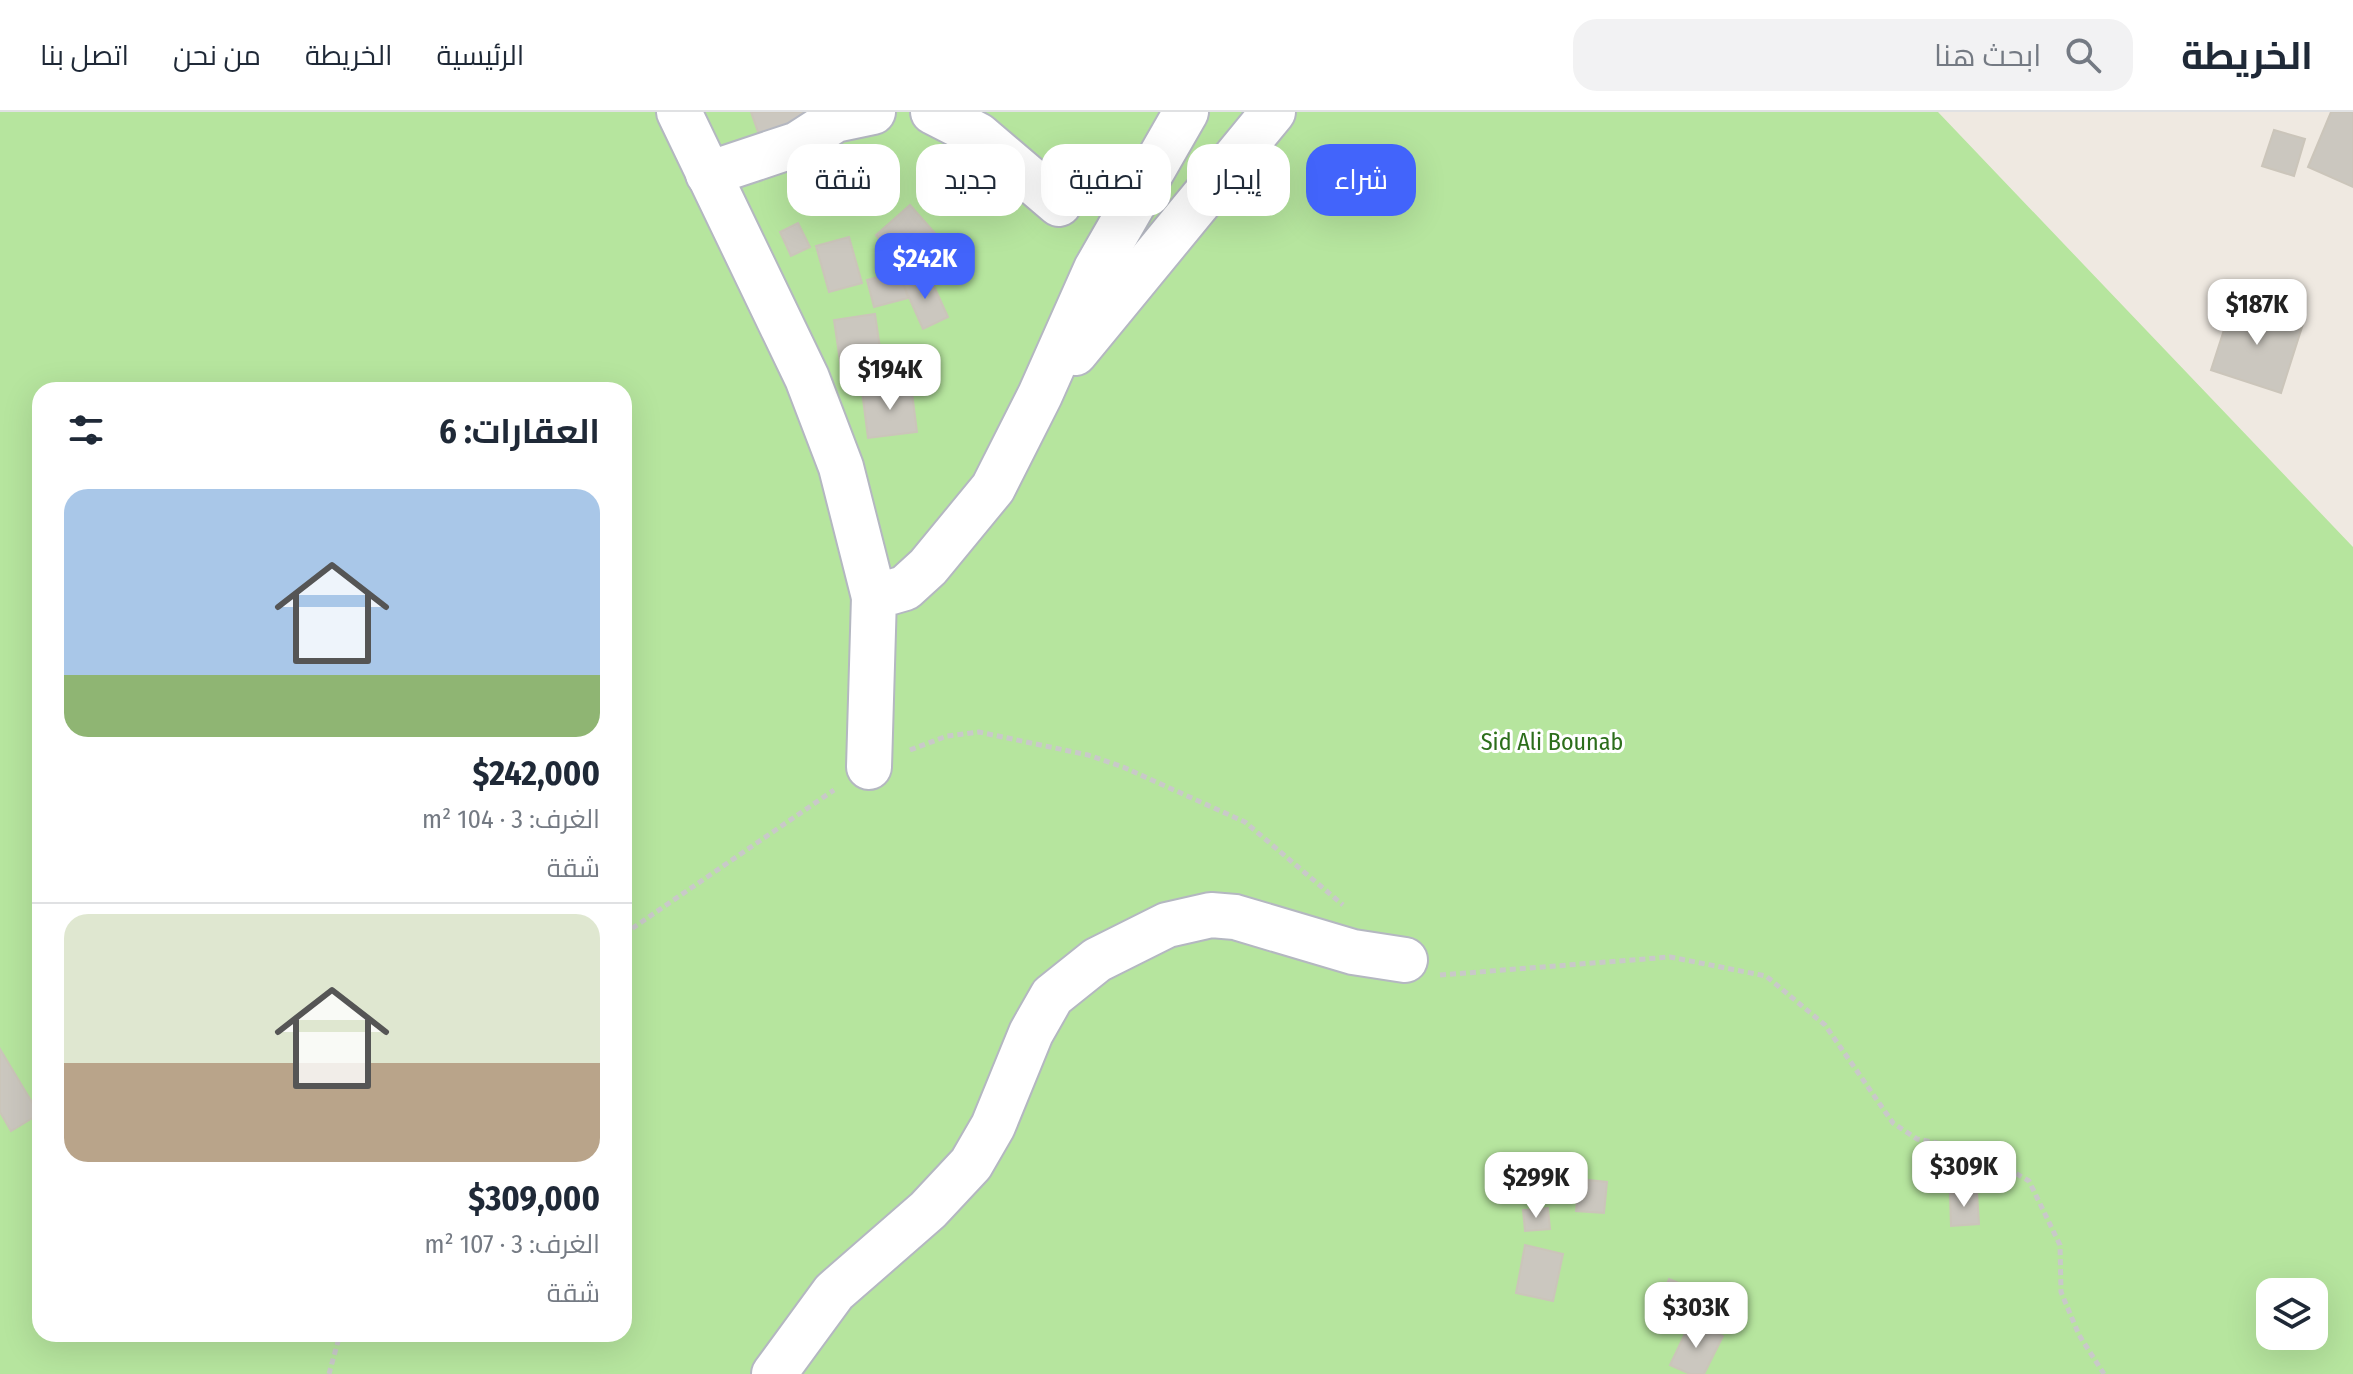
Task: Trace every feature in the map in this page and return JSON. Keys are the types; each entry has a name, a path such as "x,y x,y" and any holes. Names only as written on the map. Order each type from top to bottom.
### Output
{"street":[{"path":"679,112 807,378 841,467 874,597 869,767"},
{"path":"708,174 785,149 835,120 873,112"},
{"path":"933,112 978,135 1041,189"},
{"path":"874,597 905,588 928,567 993,488 1040,395 1096,269 1186,112"},
{"path":"1040,395 1273,112"},
{"path":"774,1374 834,1292 928,1210 971,1164 993,1126 1031,1033 1052,996 1097,960 1167,925 1211,915 1235,917 1353,952 1405,960"}],"path":[{"path":"329,1374 338,1342"}],"green space":[{"name":"Sid Ali Bounab","path":"0,112 1938,112 2353,547 2353,1374 0,1374"}],"building":[{"path":"751,112 805,112 811,130 763,146"},
{"path":"2331,112 2353,112 2353,187 2308,167"},
{"path":"2274,130 2305,139 2294,176 2262,166"},
{"path":"910,205 916,216 920,216 947,247 912,277 876,235"},
{"path":"798,223 810,247 791,256 780,232"},
{"path":"849,237 862,283 829,292 816,246"},
{"path":"901,271 908,298 874,307 867,280"},
{"path":"928,273 948,317 923,329 903,284"},
{"path":"2233,302 2303,324 2281,393 2211,370"},
{"path":"875,314 882,362 841,368 834,320"},
{"path":"911,385 917,432 868,438 862,391"},
{"path":"0,1049 32,1102 32,1118 11,1131 0,1112"},
{"path":"1579,1179 1607,1182 1604,1213 1576,1211"},
{"path":"1977,1192 1979,1224 1951,1226 1950,1194"},
{"path":"1548,1208 1550,1229 1525,1231 1523,1210"},
{"path":"1525,1245 1563,1254 1553,1301 1516,1293"},
{"path":"1669,1279 1686,1286 1676,1310 1659,1303"},
{"path":"1691,1321 1723,1336 1704,1374 1690,1374 1670,1365"}]}
